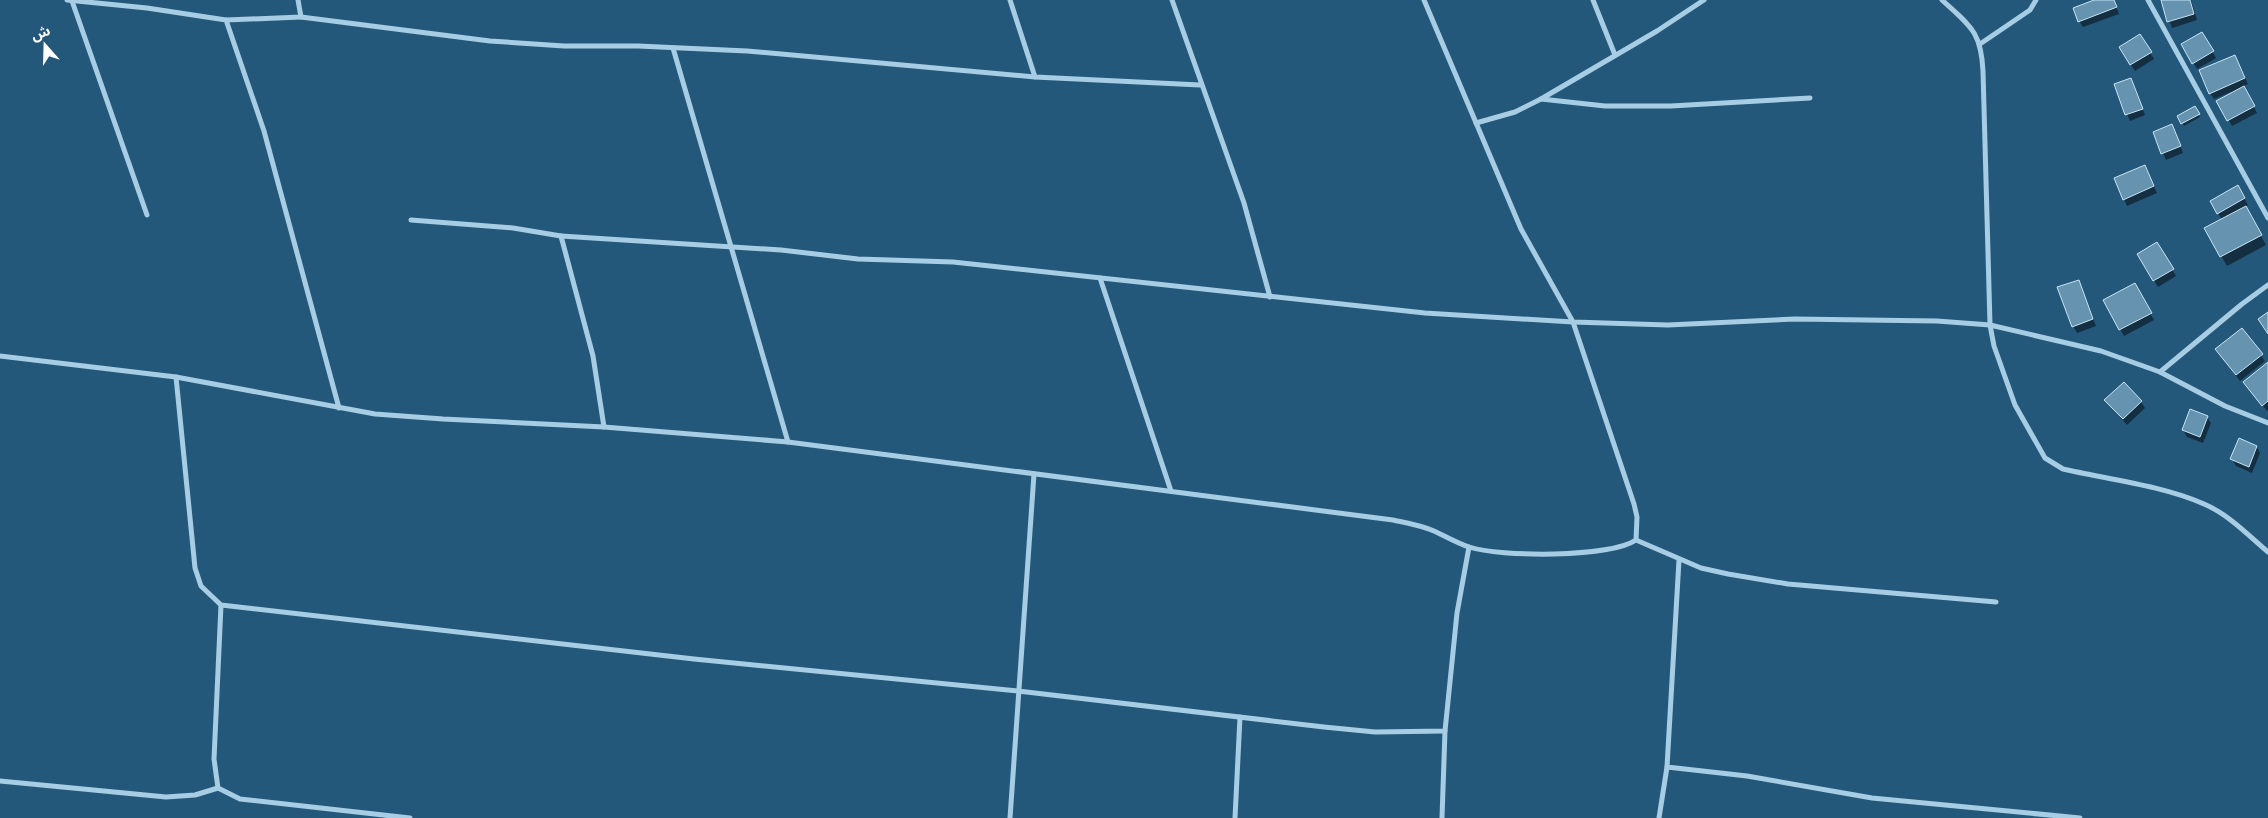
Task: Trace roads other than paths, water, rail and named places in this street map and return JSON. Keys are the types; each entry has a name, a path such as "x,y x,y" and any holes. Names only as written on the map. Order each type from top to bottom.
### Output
{"street":[{"path":"67,0 147,8 226,20 301,17 490,41 564,46 673,48 855,60 1035,77 1200,85"},
{"path":"298,0 301,17"},
{"path":"1010,0 1035,77"},
{"path":"1172,0 1200,85 1244,203 1270,297"},
{"path":"1424,0 1521,229 1573,322 1634,504 1637,517 1636,540"},
{"path":"1593,0 1615,55"},
{"path":"1476,123 1515,112 1541,99 1704,0"},
{"path":"1942,0 1968,24 1980,44 1983,71 1990,325 2012,400 2042,454 2050,463 2063,469 2171,493 2204,504 2218,512 2268,552"},
{"path":"1980,44 2030,10 2036,0"},
{"path":"2148,0 2268,218"},
{"path":"72,1 147,215"},
{"path":"226,20 264,131 339,408"},
{"path":"673,48 788,442"},
{"path":"1541,99 1605,106 1671,106 1810,98"},
{"path":"411,220 513,228 561,236 781,250 858,259 945,261 1425,313 1573,322 1668,325 1855,319 1937,321 1990,325 2101,351 2160,372 2225,406 2268,423"},
{"path":"561,236 593,356 604,427"},
{"path":"1100,278 1171,491"},
{"path":"2160,372 2242,304 2268,285"},
{"path":"0,356 176,377 234,386 339,408 442,420 604,427 788,442 1393,520 1433,530 1469,547 1500,552 1594,552 1617,548 1636,540 1701,568 1788,584 1996,602"},
{"path":"176,377 195,568 201,586 221,605 694,659 1018,691 1375,732 1445,731"},
{"path":"1010,818 1034,474"},
{"path":"1442,818 1445,731 1457,613 1469,547"},
{"path":"1658,818 1666,766 1680,560"},
{"path":"218,788 214,759 221,605"},
{"path":"1235,818 1240,717"},
{"path":"1666,766 1747,776 1872,798 2080,818"},
{"path":"0,781 166,797 195,795 218,788 240,799 410,818"}]}
